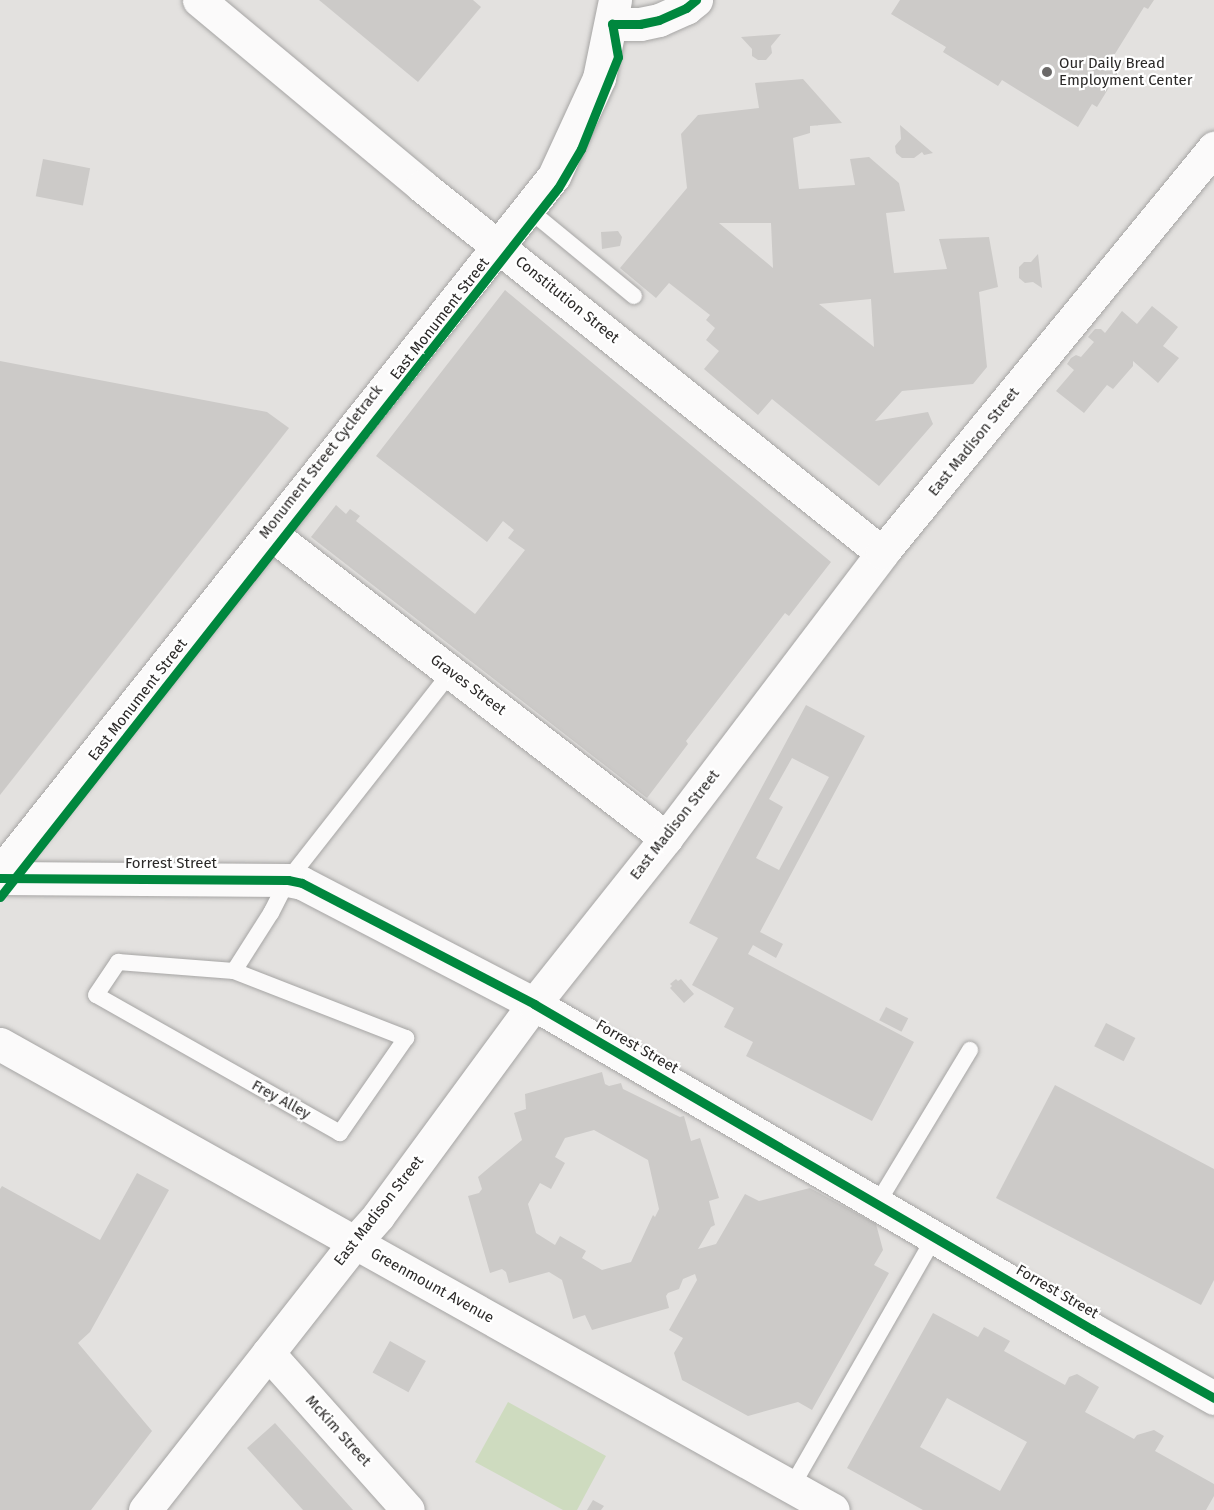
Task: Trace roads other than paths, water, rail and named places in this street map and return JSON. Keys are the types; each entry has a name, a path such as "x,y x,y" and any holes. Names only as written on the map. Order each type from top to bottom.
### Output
{"main road":[{"name":"Constitution Street","path":"199,0 422,186 882,553"},
{"name":"East Monument Street","path":"0,873 554,176 598,78 613,12 640,24 658,20 686,8 696,0"},
{"name":"East Madison Street","path":"145,1510 354,1242 378,1216 534,1004 666,838 882,553 1214,148"},
{"name":"Graves Street","path":"270,533 666,838"},
{"name":"Forrest Street","path":"0,878 288,880 302,883 534,1004 934,1238 1214,1398"},
{"name":"Greenmount Avenue","path":"0,1044 833,1510"},
{"name":"McKim Street","path":"268,1353 402,1508"}],"lane":[{"path":"528,209 634,296"},
{"path":"234,971 271,913 288,880 451,672"},
{"name":"Frey Alley","path":"118,962 234,971 406,1038 340,1133 96,995 118,962"},
{"path":"877,1204 970,1050"},
{"path":"792,1486 934,1238"}],"place":[{"name":"Our Daily Bread Employment Center","path":"1047,72"}]}
